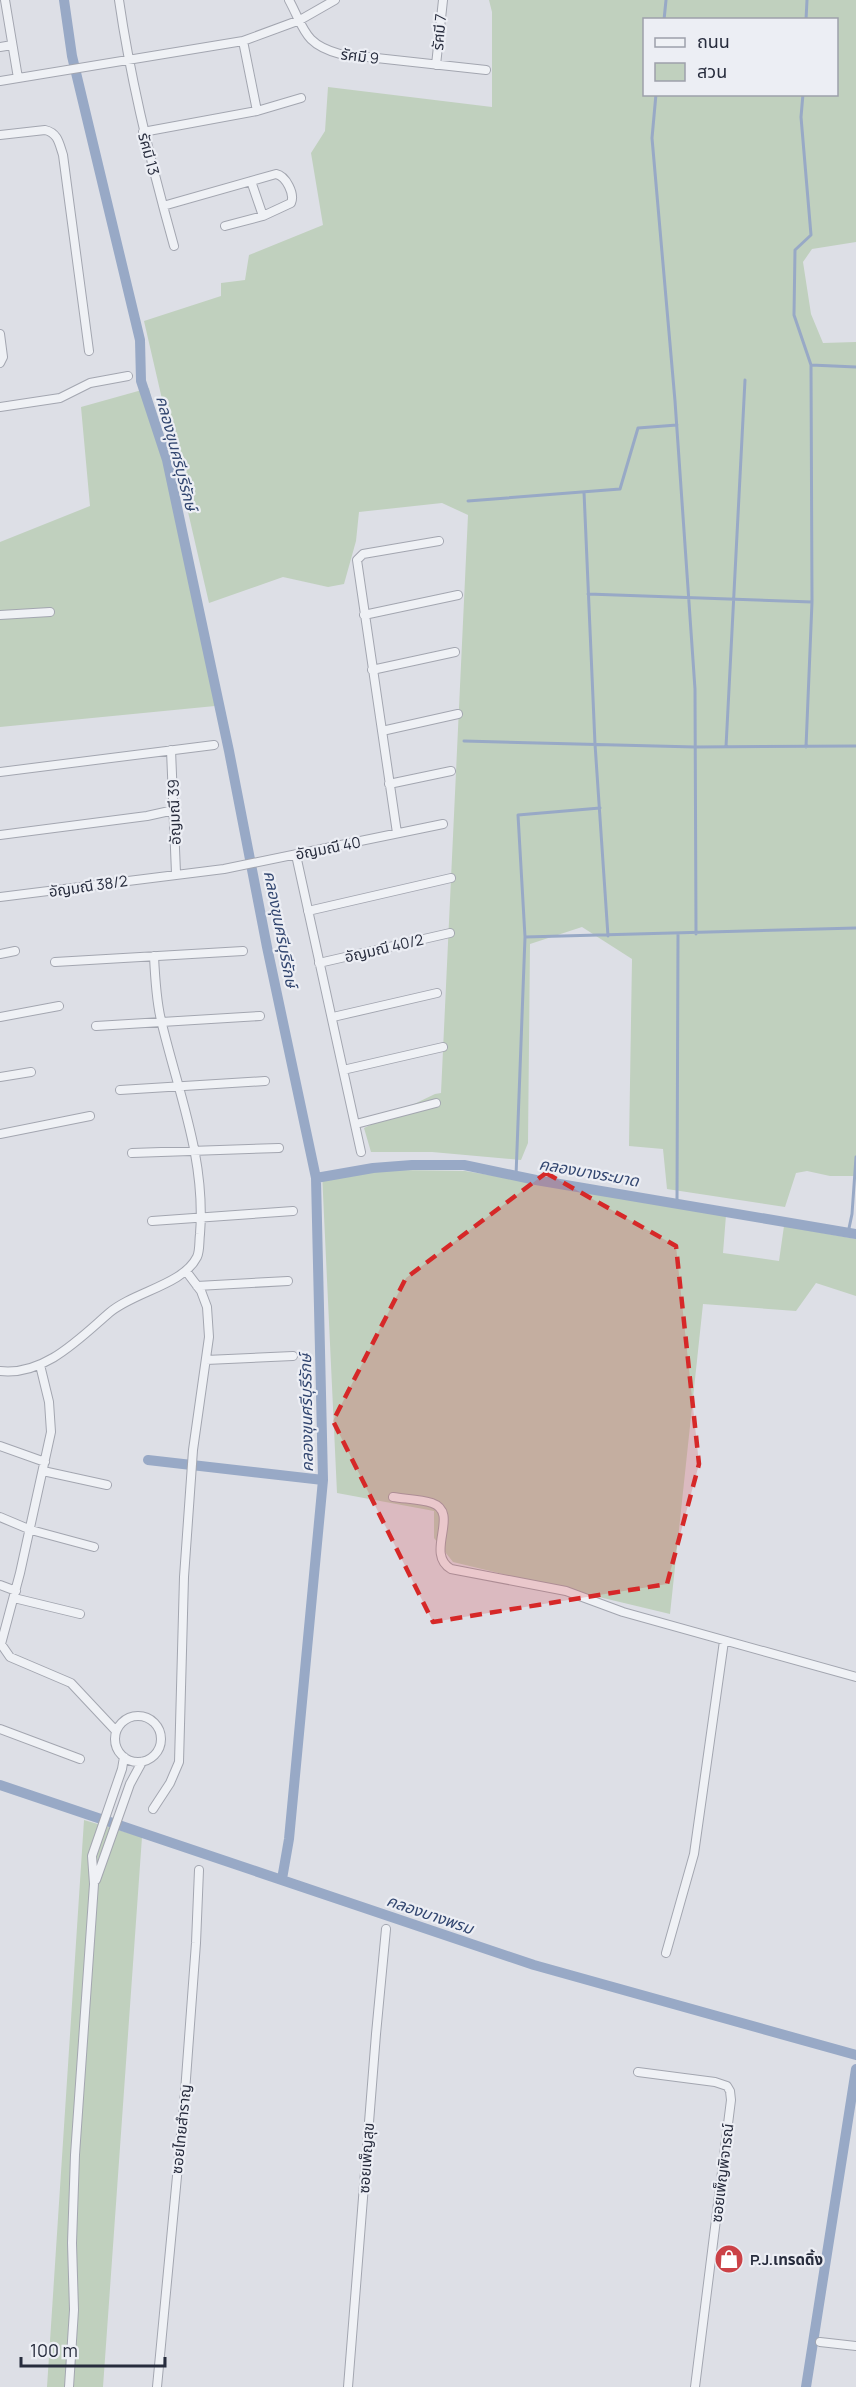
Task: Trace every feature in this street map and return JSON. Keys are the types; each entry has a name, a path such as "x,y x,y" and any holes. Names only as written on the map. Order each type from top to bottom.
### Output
{"street":[{"path":"5,0 18,78"},
{"name":"รัศมี 13","path":"119,0 128,62 143,132 174,246"},
{"name":"รัศมี 9","path":"289,0 308,38 323,50 340,54 486,70"},
{"path":"0,81 90,65 128,62 243,41 300,20 335,0"},
{"name":"รัศมี 7","path":"436,65 443,0"},
{"path":"243,41 257,111"},
{"path":"0,47 12,45"},
{"path":"143,132 257,111 301,98"},
{"path":"0,135 45,130 52,131 58,139 63,155 89,351"},
{"path":"163,206 280,174 292,195 291,203 263,216 225,225"},
{"path":"251,181 263,216"},
{"path":"0,334 3,357 0,363"},
{"path":"0,407 60,398 90,383 128,376"},
{"path":"397,833 357,560 363,554 439,541"},
{"path":"364,615 458,595"},
{"path":"0,615 50,612"},
{"path":"372,670 455,652"},
{"path":"382,731 458,714"},
{"path":"0,772 214,745"},
{"name":"อัญมณี 39","path":"171,750 176,873"},
{"path":"389,784 451,771"},
{"path":"0,835 147,816 174,810"},
{"name":"อัญมณี 40","path":"176,873 224,869 443,824"},
{"path":"296,855 361,1152"},
{"name":"อัญมณี 38/2","path":"0,897 176,873"},
{"path":"308,911 450,878"},
{"name":"อัญมณี 40/2","path":"319,963 450,933"},
{"path":"0,954 15,951"},
{"path":"55,962 243,951"},
{"path":"0,1371 9,1372 40,1365 68,1349 117,1306 186,1271 198,1256 201,1218 195,1151 161,1022 154,956"},
{"path":"333,1017 437,993"},
{"path":"0,1017 59,1006"},
{"path":"96,1026 260,1016"},
{"path":"343,1070 443,1047"},
{"path":"0,1077 31,1072"},
{"path":"120,1089 265,1081"},
{"path":"356,1124 436,1103"},
{"path":"0,1134 90,1116"},
{"path":"132,1153 279,1148"},
{"path":"152,1221 293,1211"},
{"path":"153,1809 170,1783 179,1762 185,1565 193,1450 209,1337 207,1307 197,1286 186,1271"},
{"path":"197,1286 288,1281"},
{"path":"206,1360 293,1356"},
{"path":"40,1365 50,1412 51,1432 1,1648 10,1657 70,1683 116,1731"},
{"path":"0,1446 44,1466 107,1485"},
{"path":"393,1497 433,1503 441,1509 444,1518 440,1557 443,1564 450,1569 566,1591 623,1612 856,1677"},
{"path":"0,1517 30,1530 94,1547"},
{"path":"0,1585 15,1595 80,1614"},
{"path":"666,1953 694,1854 724,1641"},
{"path":"136,1716 150,1719 160,1731 160,1747 156,1754 142,1762 135,1762 124,1757 117,1748 116,1731 123,1721 136,1716"},
{"path":"0,1729 80,1759"},
{"path":"69,2387 74,2310 72,2243 75,2155 94,1884 92,1856 124,1757"},
{"path":"94,1884 130,1784 142,1762"},
{"name":"ซอยไทยสำราญ","path":"157,2387 185,2092 200,1870"},
{"name":"ซอยเพ็ญสุข","path":"348,2387 386,1929"},
{"name":"ซอยเพ็ญพิจารณ์","path":"638,2072 716,2082 727,2086 730,2091 695,2387"},
{"path":"820,2342 856,2346"}],"highlighted area":[{"path":"546,1173 676,1246 699,1464 667,1584 433,1622 333,1421 406,1278"}],"green space":[{"path":"489,0 856,0 856,242 812,249 803,262 811,314 823,343 856,342 856,1170 855,1176 830,1176 807,1171 796,1173 785,1207 667,1189 663,1149 629,1146 632,959 582,927 530,944 528,1143 521,1160 432,1152 371,1152 364,1128 441,1093 468,515 442,503 359,512 356,541 344,584 328,587 283,577 209,603 144,321 221,296 221,283 245,280 249,255 323,225 311,153 325,131 328,87 492,107 492,12"},
{"path":"149,388 215,706 0,727 0,542 90,506 81,407"},
{"path":"399,1170 465,1171 726,1215 723,1253 779,1261 784,1226 856,1239 856,1296 816,1283 796,1311 703,1304 670,1614 453,1562 434,1538 434,1511 337,1493 322,1173"},
{"path":"84,1820 142,1837 103,2387 47,2387"}],"waterway":[{"name":"คลองขุนศรีบุรีรักษ์","path":"64,0 72,56 140,340 141,381 167,460 316,1178 323,1480 289,1839 282,1879"},
{"path":"664,18 666,0"},
{"path":"806,18 807,0"},
{"path":"656,96 652,138 675,401 695,689 696,934"},
{"path":"803,96 801,117 811,235 795,250 794,315 811,365 856,367"},
{"path":"811,365 812,602"},
{"path":"726,747 745,380"},
{"path":"468,501 620,489 638,428 677,425"},
{"path":"584,492 595,744 608,936"},
{"path":"588,594 812,602 806,747"},
{"path":"464,741 695,747 856,746"},
{"path":"516,1176 525,937 518,815 600,808"},
{"path":"525,937 856,928"},
{"path":"677,1204 678,934"},
{"path":"848,1233 852,1214 856,1157"},
{"name":"คลองบางระมาด","path":"316,1178 373,1168 464,1165 536,1180 856,1234"},
{"path":"148,1460 323,1480"},
{"name":"คลองบางพรม","path":"0,1785 534,1965 856,2055"},
{"path":"806,2387 856,2069"}],"place":[{"name":"P.J.เทรดดิ้ง","path":"729,2259"}]}
